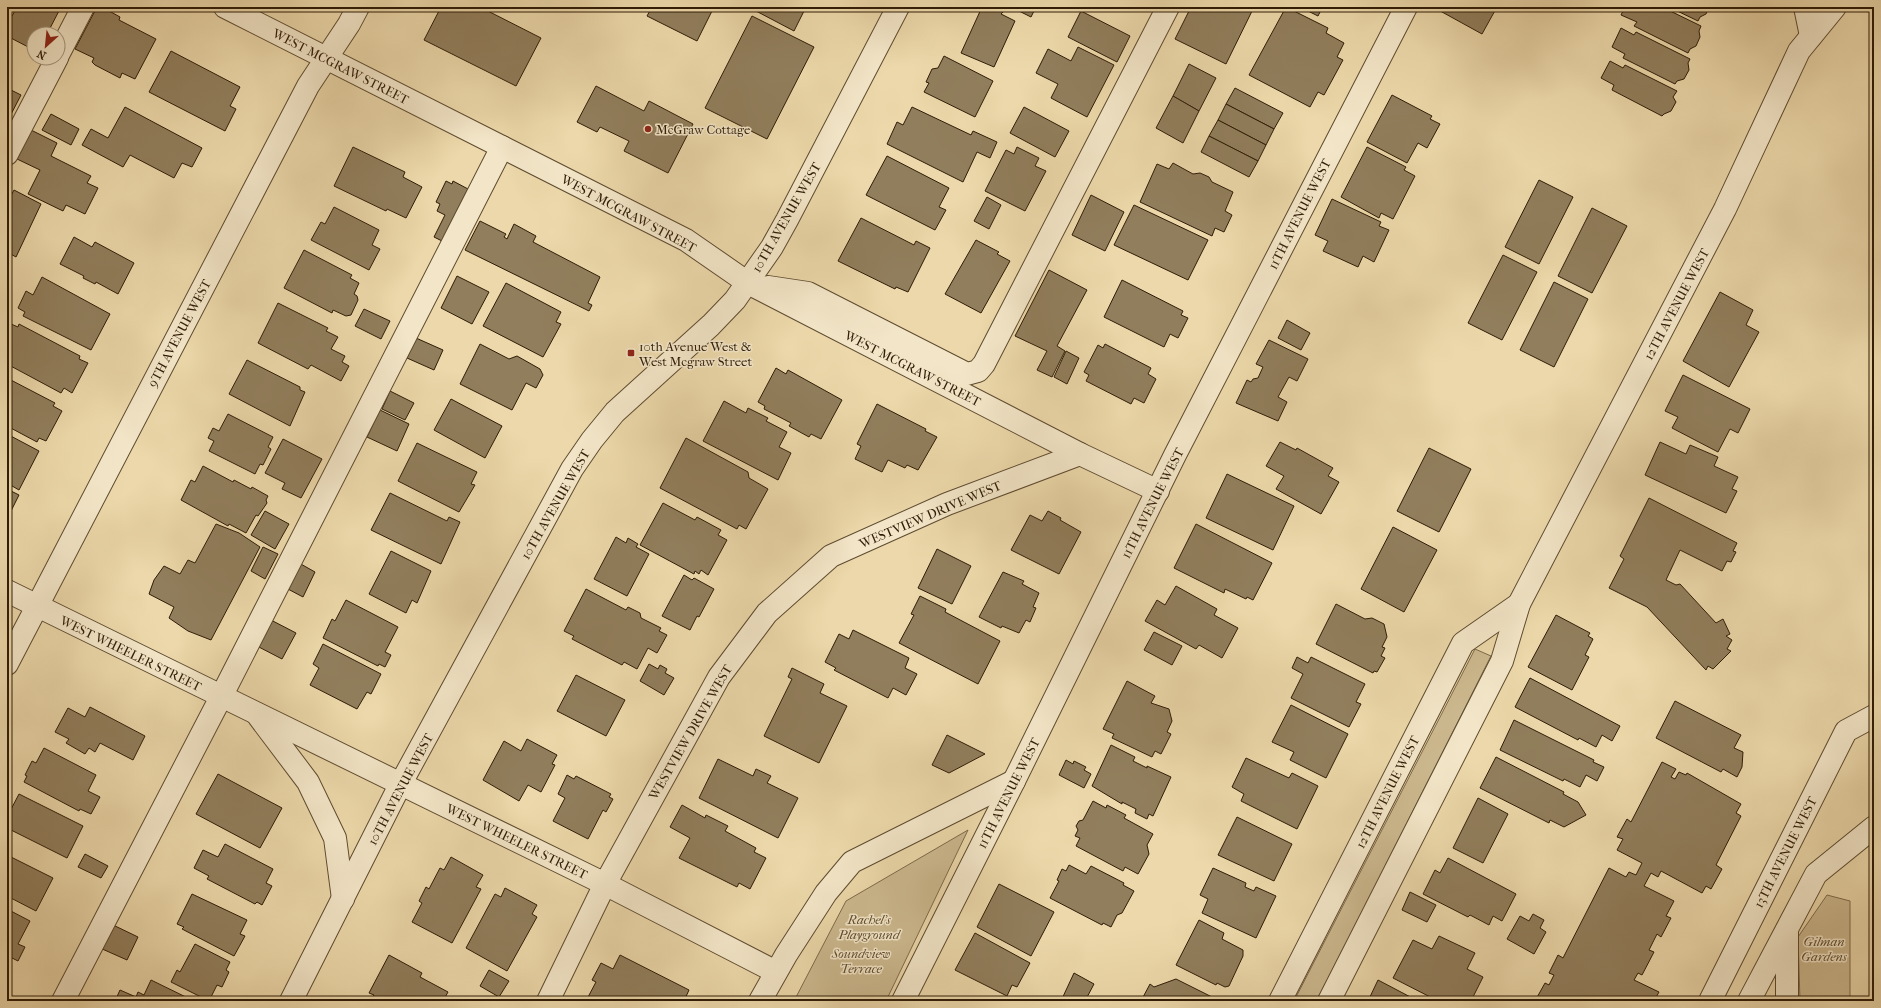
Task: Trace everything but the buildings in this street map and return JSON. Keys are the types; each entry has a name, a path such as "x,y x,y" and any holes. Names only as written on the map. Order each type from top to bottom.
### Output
{"street":[{"path":"66,40 83,7"},
{"name":"WEST MCGRAW STREET","path":"225,7 686,240 748,283 1080,454 1158,491"},
{"name":"9TH AVENUE WEST","path":"7,664 305,93 349,24 358,7"},
{"name":"10TH AVENUE WEST","path":"291,1001 400,784 572,470 592,440 615,412 711,325 748,283 772,247 787,220 898,7"},
{"path":"748,283 808,293 967,374 978,371 984,364 1168,7"},
{"name":"11TH AVENUE WEST","path":"903,1001 1158,491 1406,7"},
{"path":"1805,7 1811,36"},
{"name":"12TH AVENUE WEST","path":"1329,1001 1502,661 1519,604 1725,209 1799,51 1835,7"},
{"path":"7,154 52,66"},
{"path":"63,1001 221,697 502,147"},
{"name":"WESTVIEW DRIVE WEST","path":"548,1001 606,884 719,677 766,613 831,556 948,504 1080,454"},
{"name":"WEST WHEELER STREET","path":"7,591 606,884 776,972"},
{"name":"12TH AVENUE WEST","path":"1280,1001 1463,643 1519,604"},
{"name":"WEST WHEELER STREET","path":"256,713 308,782 335,838 343,899"},
{"name":"13TH AVENUE WEST","path":"1710,1001 1846,731 1874,716"},
{"path":"760,1001 776,972 826,892 852,862 1014,781"},
{"path":"1749,1001 1787,926 1816,874 1874,828"},
{"path":"1787,926 1788,1001"}],"green space":[{"path":"1475,649 1491,656 1317,1001 1294,1001"},
{"name":"Soundview Terrace","path":"968,830 886,1001 794,1001 846,901"},
{"name":"Gilman Gardens","path":"1827,895 1850,901 1850,1001 1800,1001 1798,937"}],"place":[{"name":"McGraw Cottage","path":"648,129"},
{"name":"10th Avenue West & West Mcgraw Street","path":"631,353"}],"park label":[{"name":"Rachel's Playground","path":"869,926"}]}
